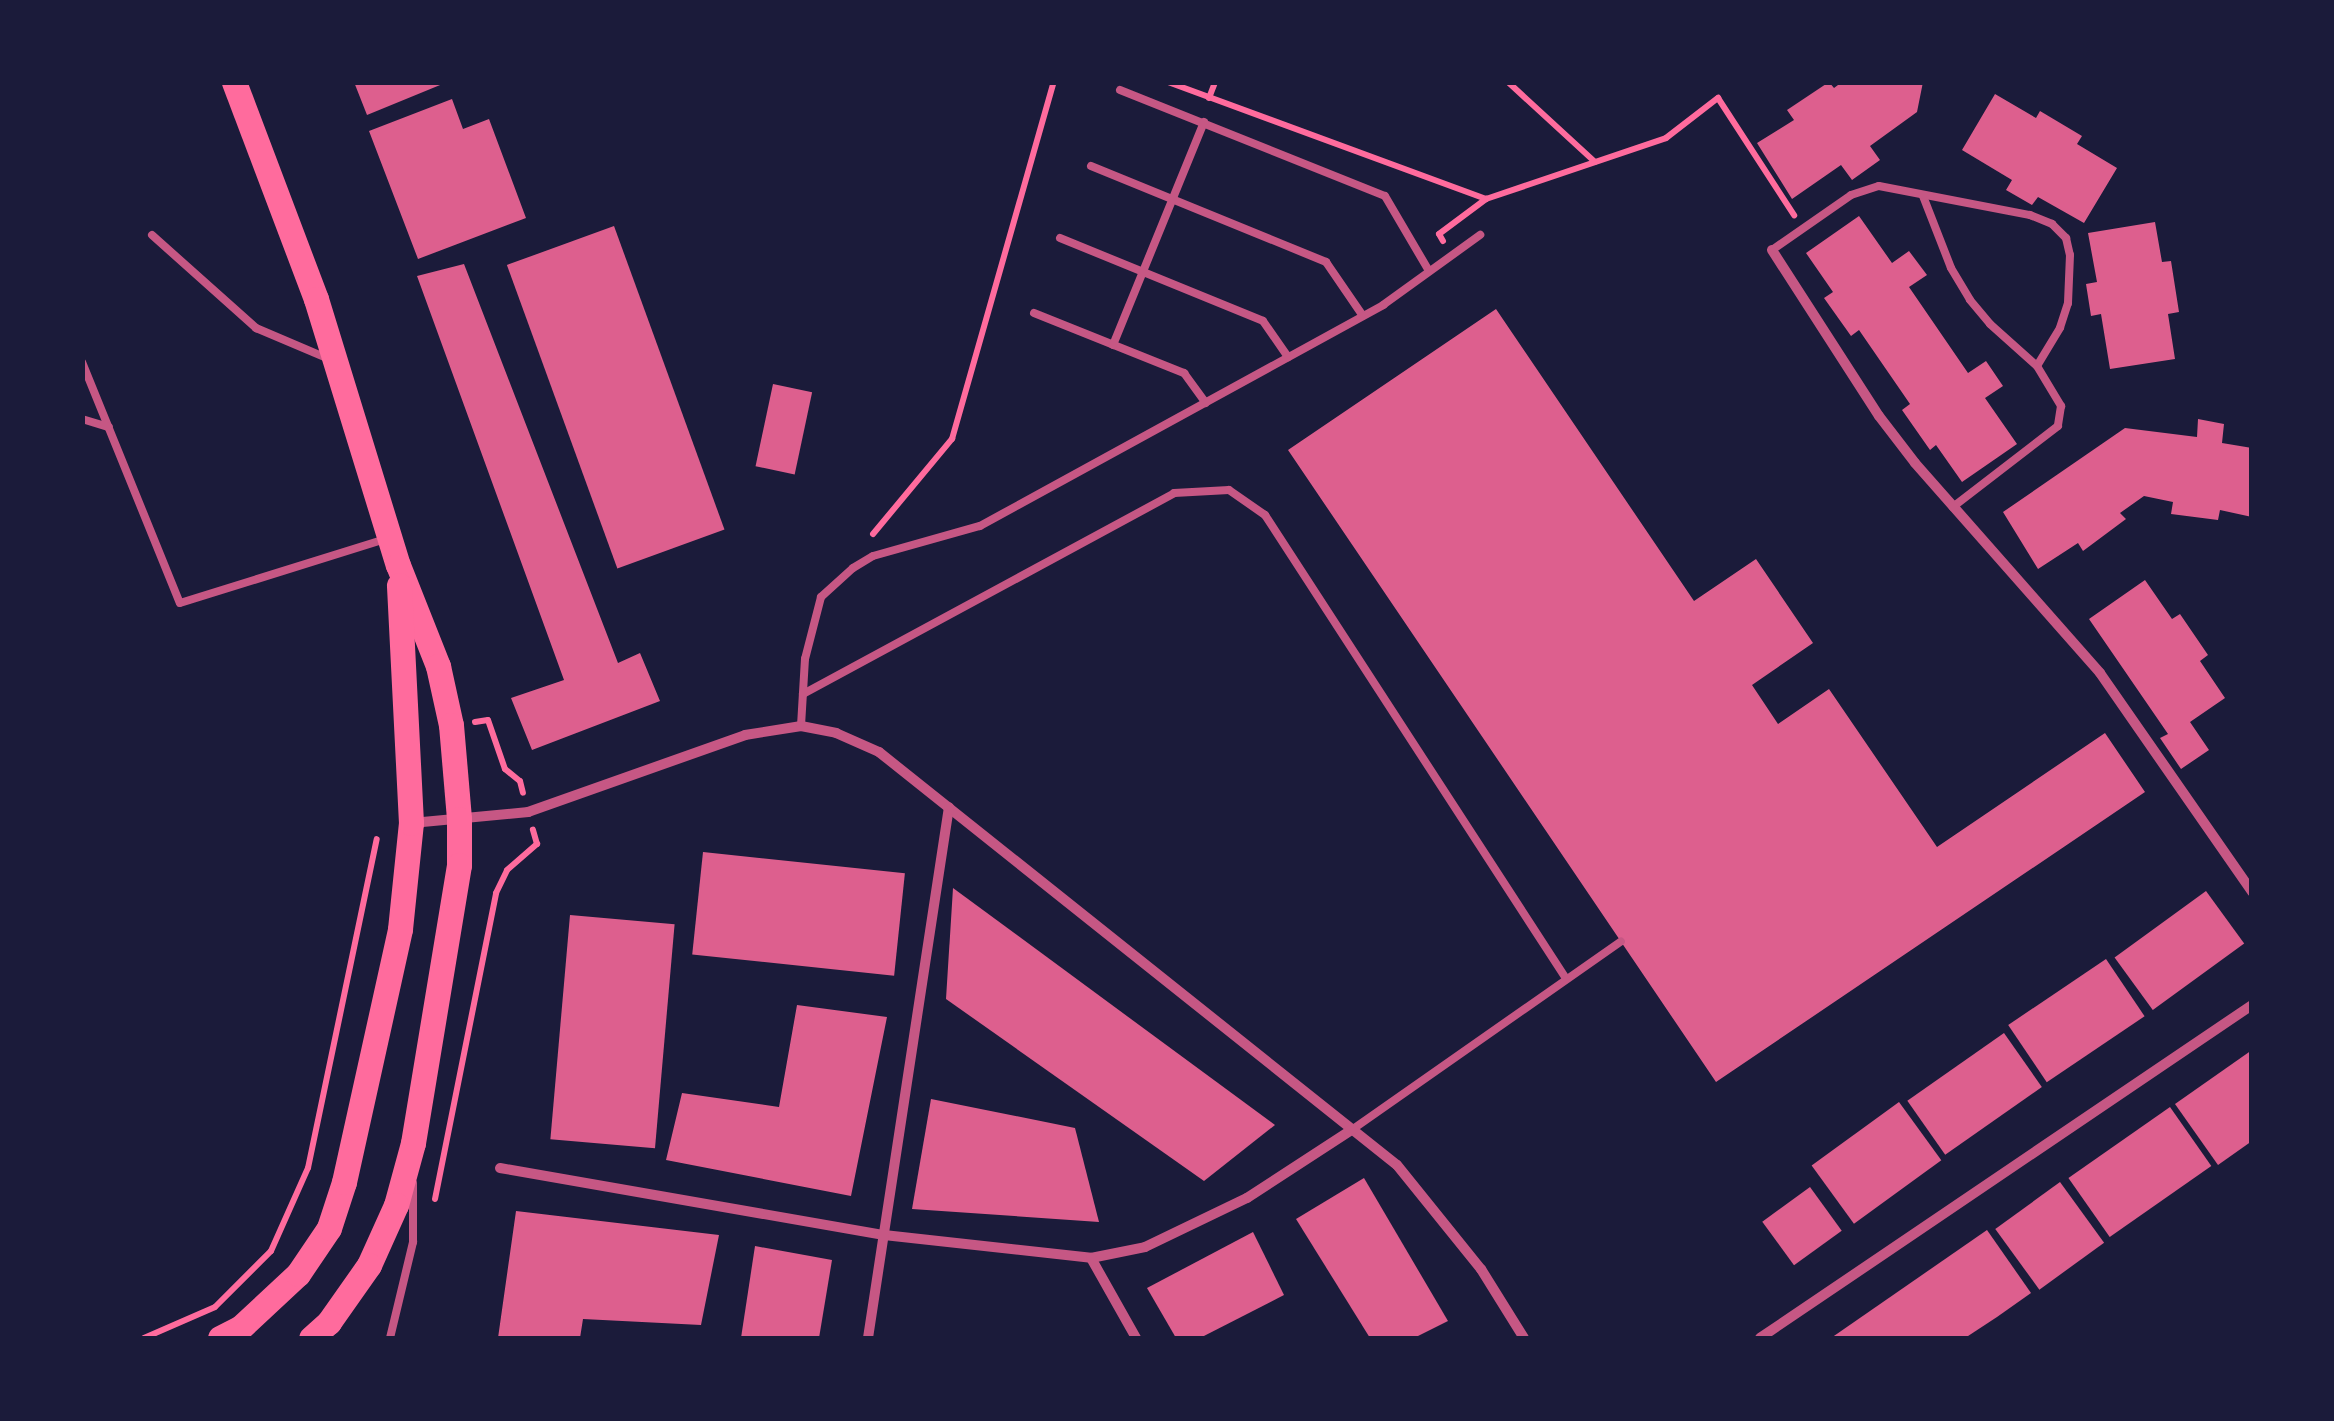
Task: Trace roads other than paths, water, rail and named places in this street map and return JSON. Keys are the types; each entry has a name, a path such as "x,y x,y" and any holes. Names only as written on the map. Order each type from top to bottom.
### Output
{"main road":[{"path":"234,82 269,166 338,363 398,565 446,693 460,819 459,865 413,1143 396,1205 369,1265 329,1322 311,1338"},
{"path":"220,1338 240,1328 298,1274 329,1228 344,1182 400,929 412,823 398,565"}],"street":[{"path":"1772,250 1879,416 1953,507 2100,672 2252,892"},
{"path":"412,823 528,812 745,735 801,726 836,733 879,752 1397,1165 1446,1223 1524,1338"},
{"path":"868,1338 948,806"},
{"path":"1760,1338 2252,1005"},
{"path":"500,1168 884,1235 1091,1258 1144,1247 1247,1198 1353,1129"},
{"path":"1091,1258 1136,1338"}],"lane":[{"path":"1120,90 1385,196 1429,271"},
{"path":"1113,345 1204,122"},
{"path":"1091,166 1326,262 1362,316"},
{"path":"1772,250 1865,188 1878,186 2030,215 2052,224 2066,238 2071,274 2068,303 2060,328 2037,366"},
{"path":"1923,196 1951,268 1970,300 1990,324 2037,366 2061,406 2058,426 1953,507"},
{"path":"152,235 256,328 338,363"},
{"path":"801,726 805,659 821,597 853,568 873,556 980,526 1362,316 1480,235"},
{"path":"1060,238 1263,321 1288,358"},
{"path":"1034,313 1184,373 1206,403"},
{"path":"82,362 180,603 391,538"},
{"path":"82,419 109,427"},
{"path":"803,694 1174,492 1229,490 1265,514 1565,977"},
{"path":"1353,1129 1620,941"},
{"path":"390,1338 413,1242 413,1143"}]}
